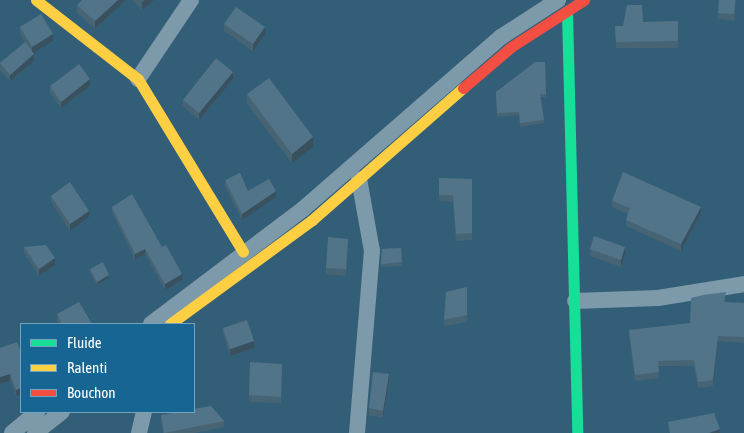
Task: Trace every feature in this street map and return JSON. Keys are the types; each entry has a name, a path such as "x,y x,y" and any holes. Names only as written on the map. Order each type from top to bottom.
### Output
{"street":[{"path":"36,0 138,79 243,252"},
{"path":"138,79 191,0"},
{"path":"152,323 243,252 303,209 501,37 562,5 584,0"},
{"path":"171,323 312,220 562,5"},
{"path":"562,5 575,301 577,433"},
{"path":"357,433 372,251 360,178"},
{"path":"575,301 658,298 744,284"},
{"path":"12,433 36,413"},
{"path":"35,433 61,413"},
{"path":"139,433 144,413"}],"building":[{"path":"82,0 118,0 95,21 77,5"},
{"path":"719,0 735,0 734,14 718,13"},
{"path":"627,5 642,5 643,22 678,21 678,41 616,42 615,26 623,26"},
{"path":"236,7 265,27 253,44 224,24"},
{"path":"41,14 53,34 32,47 20,27"},
{"path":"25,42 34,54 10,75 0,63"},
{"path":"216,58 233,72 199,113 183,100"},
{"path":"535,62 545,62 546,94 540,94 544,120 520,123 519,112 497,113 496,92"},
{"path":"79,64 90,79 61,102 50,86"},
{"path":"269,78 313,137 292,154 247,94"},
{"path":"623,172 701,207 681,244 626,220 630,208 612,201"},
{"path":"240,173 248,191 269,179 276,191 242,214 225,180"},
{"path":"439,178 472,179 472,233 456,234 453,195 439,195"},
{"path":"70,182 89,211 70,224 51,196"},
{"path":"132,194 162,247 166,245 182,274 165,284 145,249 135,254 112,207"},
{"path":"594,236 625,247 621,260 590,249"},
{"path":"328,237 348,239 346,269 326,268"},
{"path":"46,245 55,258 39,269 24,247"},
{"path":"401,248 402,262 381,264 382,249"},
{"path":"103,262 109,275 97,282 90,269"},
{"path":"467,287 467,315 444,320 446,292"},
{"path":"726,292 724,302 744,303 744,337 718,336 713,380 698,382 694,360 658,361 659,372 635,375 629,330 690,323 691,298"},
{"path":"79,302 91,323 62,323 57,314"},
{"path":"247,320 254,341 230,349 223,328"},
{"path":"17,342 20,350 20,388 16,390 10,374 0,377 0,348"},
{"path":"250,362 282,364 281,397 249,395"},
{"path":"373,372 389,374 383,411 369,408"},
{"path":"211,406 224,421 164,433 161,415 195,413 195,409"},
{"path":"714,413 720,429 709,433 670,433 668,422"}],"traffic: fast":[{"path":"567,11 577,433"}],"traffic: slow":[{"path":"36,0 138,79 243,252"},
{"path":"171,323 312,220 463,88"}],"traffic: jam":[{"path":"463,88 511,47 584,0"}]}
